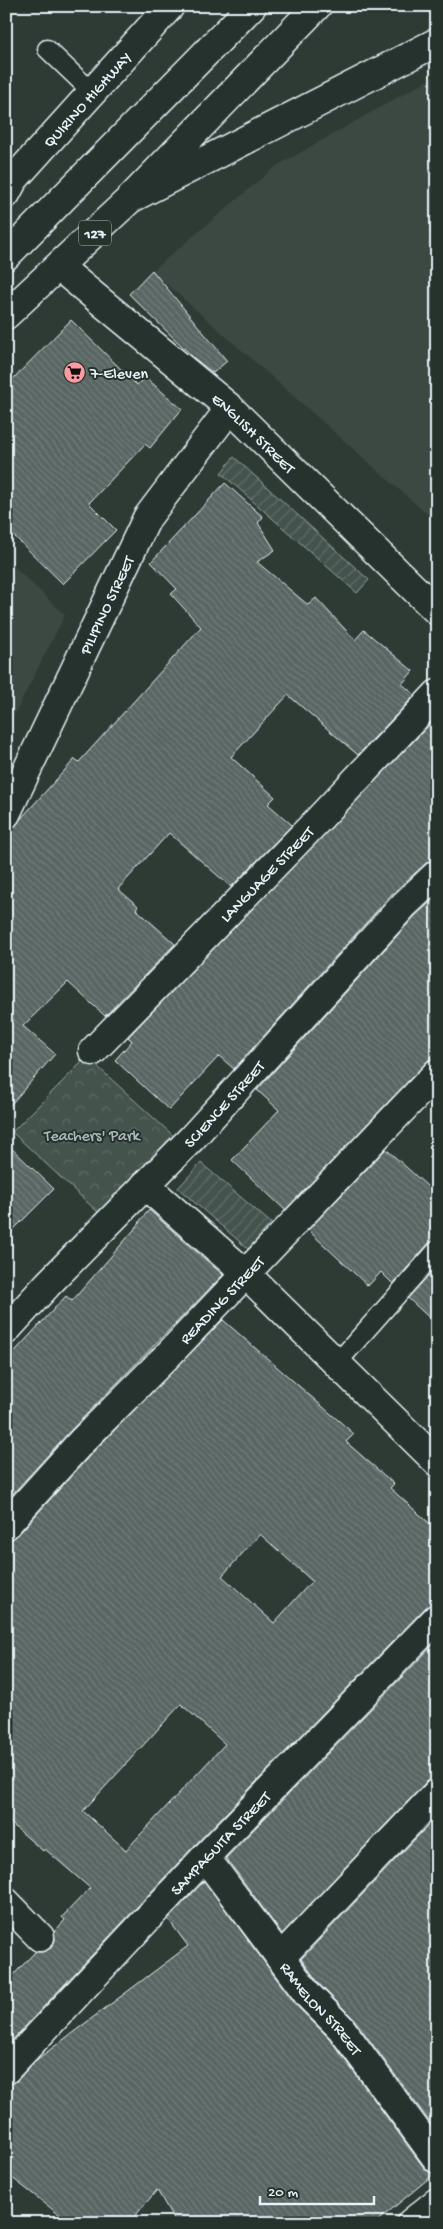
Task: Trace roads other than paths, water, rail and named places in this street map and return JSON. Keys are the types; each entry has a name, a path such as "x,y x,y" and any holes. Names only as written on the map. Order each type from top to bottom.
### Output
{"main road":[{"name":"QUIRINO HIGHWAY","path":"9,183 170,6"},
{"path":"6,256 252,6"},
{"path":"130,199 318,6"},
{"path":"130,199 437,42"},
{"name":"127","path":"6,314 59,267 130,199"},
{"name":"ENGLISH STREET","path":"59,267 230,408 437,611"},
{"name":"PILIPINO STREET","path":"6,814 147,518 230,408"},
{"name":"LANGUAGE STREET","path":"93,1051 437,694"},
{"name":"SCIENCE STREET","path":"6,1330 48,1284 192,1138 404,905 437,874"},
{"name":"READING STREET","path":"6,1525 82,1441 168,1355 437,1073"},
{"path":"145,1185 245,1273 437,1462"},
{"name":"SAMPAGUITA STREET","path":"6,2070 206,1857 437,1618"},
{"path":"280,1958 437,1792"},
{"name":"RAMELON STREET","path":"206,1857 308,1996 342,2028 437,2159"},
{"path":"6,1902 40,1937"},
{"path":"411,2223 437,2202"}],"lane":[{"path":"48,50 92,92"},
{"path":"337,1363 437,1250"}],"place":[{"name":"7-Eleven","path":"74,372"}],"park label":[{"name":"Teachers' Park","path":"92,1134"}]}
